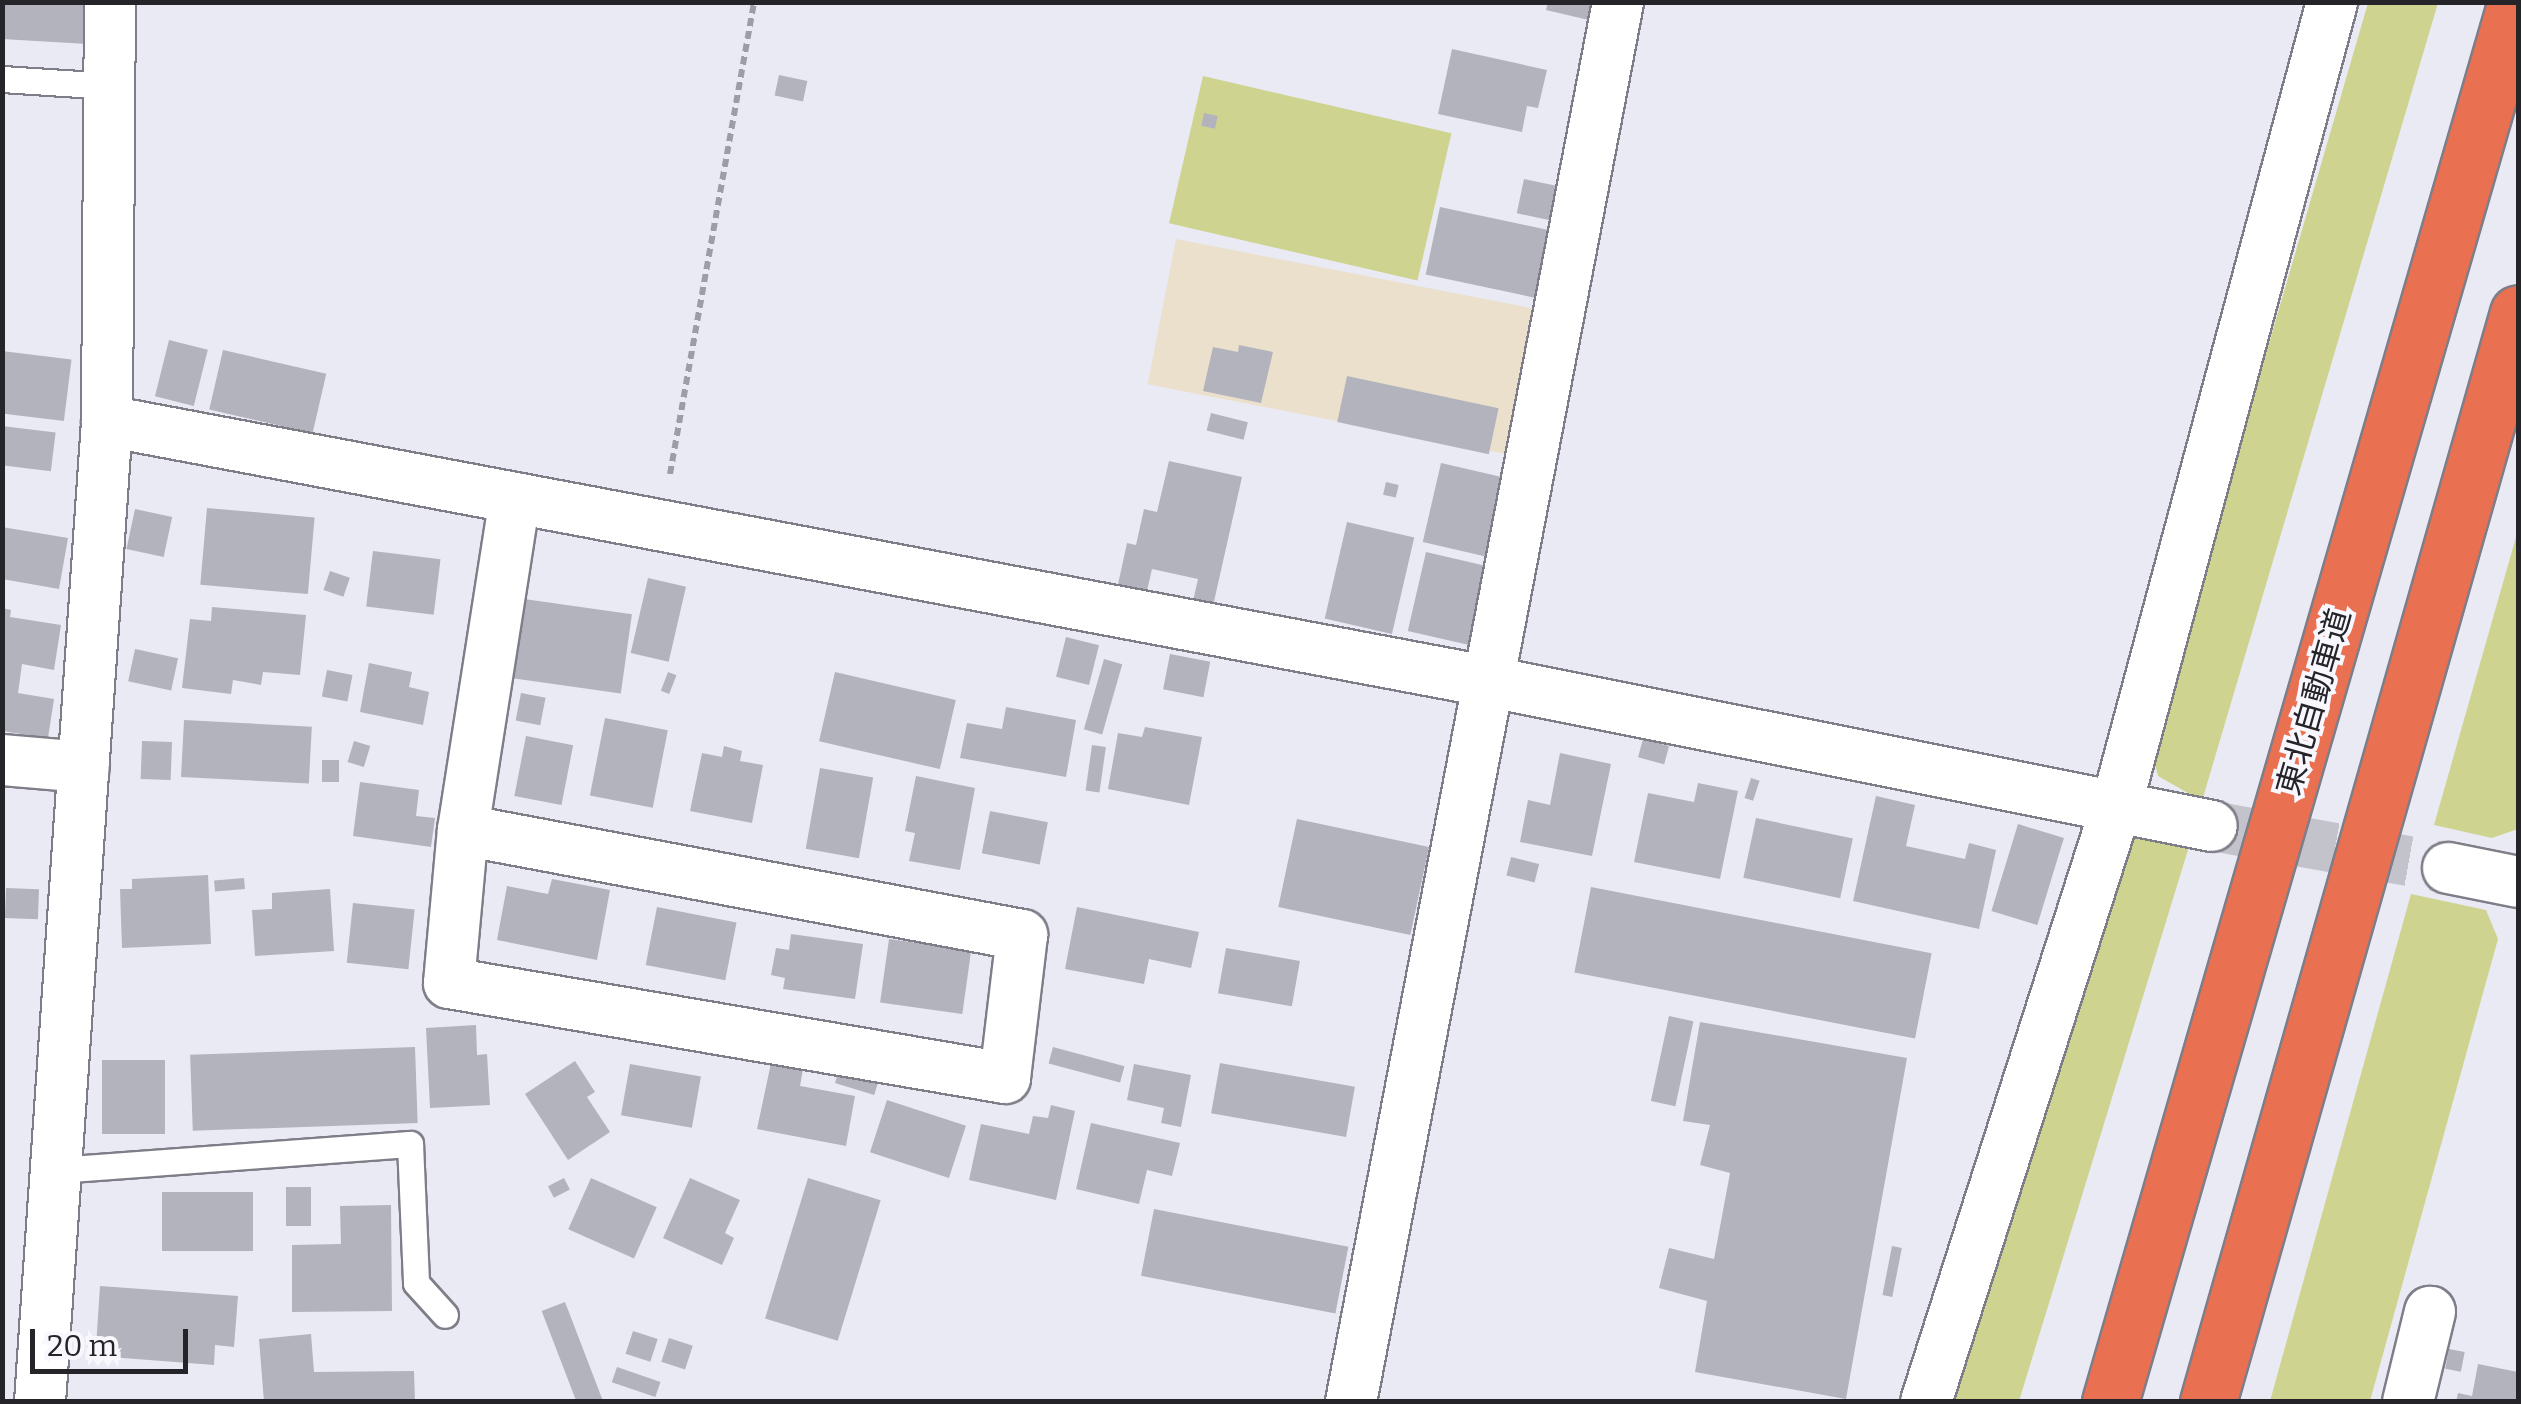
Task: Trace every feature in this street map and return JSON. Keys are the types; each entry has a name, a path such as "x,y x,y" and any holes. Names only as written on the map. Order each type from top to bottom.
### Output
{"highway":[{"name":"東北自動車道","path":"2110,1402 2516,2"},
{"path":"2208,1402 2518,313"}],"street":[{"path":"40,1402 107,421 110,2"},
{"path":"1351,1402 1618,2"},
{"path":"1926,1402 2115,811 2332,2"},
{"path":"107,421 1486,681 2115,811 2212,826"},
{"path":"463,830 1022,935 1005,1078 449,983 463,830 515,498"},
{"path":"2,760 84,767"},
{"path":"2448,868 2518,882"},
{"path":"2408,1402 2430,1312"}],"lane":[{"path":"2,80 109,86"},
{"path":"56,1170 410,1144 416,1283 445,1315"}],"path":[{"path":"660,525 754,2"}],"shaded area":[{"path":"1176,239 1542,310 1514,455 1148,384"}],"green space":[{"path":"2368,3 2438,3 2202,801 2158,776 2151,749"},
{"path":"1203,76 1451,133 1417,280 1169,223"},
{"path":"2518,530 2518,829 2492,838 2434,825"},
{"path":"2159,832 2191,840 2019,1401 1946,1402 2126,842"},
{"path":"2411,894 2486,910 2498,939 2370,1401 2270,1401"}],"building":[{"path":"2,2 90,2 87,44 2,39"},
{"path":"1548,2 1597,2 1593,21 1546,10"},
{"path":"1452,49 1547,70 1538,108 1527,106 1522,132 1438,114"},
{"path":"779,75 807,81 803,102 775,96"},
{"path":"1204,113 1218,116 1215,129 1201,126"},
{"path":"1524,179 1563,187 1556,222 1517,213"},
{"path":"1440,207 1558,232 1544,300 1426,274"},
{"path":"169,340 208,350 194,406 155,396"},
{"path":"1239,345 1273,352 1261,403 1203,391 1213,347 1238,352"},
{"path":"223,350 326,374 313,433 209,409"},
{"path":"2,351 71,360 64,421 2,413"},
{"path":"1347,376 1499,408 1489,454 1337,422"},
{"path":"1211,413 1248,422 1244,440 1207,430"},
{"path":"2,426 56,433 51,471 2,465"},
{"path":"1169,461 1242,477 1213,606 1193,601 1198,579 1152,569 1146,595 1117,589 1127,543 1136,545 1144,509 1157,512"},
{"path":"1441,463 1508,479 1490,557 1423,542"},
{"path":"1386,482 1399,485 1396,498 1383,495"},
{"path":"207,508 315,517 308,594 200,585"},
{"path":"135,509 172,517 164,557 126,549"},
{"path":"1347,522 1414,538 1392,634 1325,618"},
{"path":"2,527 68,538 59,589 2,579"},
{"path":"373,551 440,559 434,615 366,607"},
{"path":"1426,552 1498,569 1480,648 1408,631"},
{"path":"330,571 350,578 343,597 323,590"},
{"path":"648,578 686,587 669,662 631,653"},
{"path":"524,599 632,614 621,693 513,678"},
{"path":"212,607 306,615 300,675 263,672 261,685 233,680 231,694 182,688 190,619 211,621"},
{"path":"2,608 11,610 10,617 61,625 54,670 22,664 18,693 54,699 48,738 2,731"},
{"path":"1066,637 1099,645 1089,685 1056,677"},
{"path":"135,649 178,658 171,690 128,681"},
{"path":"1170,654 1210,662 1203,697 1163,689"},
{"path":"1104,659 1122,664 1102,734 1084,729"},
{"path":"369,663 412,672 409,687 429,692 423,725 360,712"},
{"path":"327,670 353,675 347,701 322,697"},
{"path":"668,672 676,675 669,694 661,691"},
{"path":"835,672 956,700 940,769 819,741"},
{"path":"521,693 546,698 540,725 516,720"},
{"path":"1006,707 1076,720 1066,777 960,758 967,723 1002,729"},
{"path":"605,718 668,730 653,808 590,796"},
{"path":"184,720 312,727 309,784 181,777"},
{"path":"1145,727 1202,737 1189,805 1108,789 1118,733 1142,737"},
{"path":"526,736 573,745 561,805 514,796"},
{"path":"1643,739 1669,746 1664,764 1638,757"},
{"path":"142,741 172,742 171,780 141,779"},
{"path":"354,741 370,746 364,767 348,762"},
{"path":"1092,745 1106,747 1099,793 1086,791"},
{"path":"724,746 742,751 740,761 763,765 752,823 690,811 702,753 722,757"},
{"path":"1560,753 1611,764 1592,856 1520,842 1528,800 1550,805"},
{"path":"322,760 339,760 339,782 322,782"},
{"path":"820,768 873,777 859,858 806,849"},
{"path":"916,776 975,788 960,870 909,861 915,833 905,831"},
{"path":"1751,778 1760,781 1753,801 1745,798"},
{"path":"360,782 419,790 416,816 435,818 431,847 353,836"},
{"path":"1698,783 1738,791 1720,879 1634,862 1648,793 1694,802"},
{"path":"1876,796 1915,805 1906,846 1965,859 1969,843 1996,850 1979,929 1853,901"},
{"path":"990,811 1048,822 1040,864 982,853"},
{"path":"1756,818 1853,839 1840,898 1743,878"},
{"path":"1297,819 1429,847 1410,935 1278,907"},
{"path":"2018,824 2064,838 2037,925 1991,911"},
{"path":"1511,857 1539,864 1535,882 1506,875"},
{"path":"208,875 211,944 122,948 120,889 132,889 132,879"},
{"path":"244,878 245,889 215,892 214,881"},
{"path":"552,879 610,890 597,960 497,940 507,886 548,894"},
{"path":"1591,887 1932,953 1915,1039 1574,972"},
{"path":"6,888 39,889 38,919 5,918"},
{"path":"330,889 334,951 255,956 252,910 272,909 272,893"},
{"path":"353,903 415,909 408,969 347,963"},
{"path":"657,907 737,922 725,980 646,965"},
{"path":"1077,907 1199,932 1191,968 1149,959 1144,984 1065,969"},
{"path":"791,934 863,944 855,999 783,989 785,978 771,975 776,948 789,950"},
{"path":"889,939 971,951 962,1014 880,1002"},
{"path":"1226,948 1300,961 1292,1006 1218,993"},
{"path":"1669,1016 1693,1021 1675,1106 1651,1101"},
{"path":"1700,1022 1907,1058 1846,1399 1695,1372 1707,1301 1659,1288 1669,1248 1714,1259 1730,1173 1700,1165 1710,1125 1683,1121"},
{"path":"476,1025 477,1055 487,1054 490,1105 430,1108 426,1028"},
{"path":"415,1047 418,1123 193,1131 190,1055"},
{"path":"1053,1047 1124,1066 1120,1083 1049,1063"},
{"path":"102,1060 165,1060 165,1134 102,1134"},
{"path":"842,1060 881,1072 874,1095 835,1083"},
{"path":"575,1061 595,1092 587,1097 610,1132 568,1160 525,1094"},
{"path":"771,1063 803,1069 800,1086 855,1096 846,1146 757,1129"},
{"path":"1220,1063 1355,1087 1346,1137 1211,1113"},
{"path":"630,1064 701,1077 692,1128 621,1115"},
{"path":"1134,1064 1191,1075 1181,1127 1161,1123 1164,1108 1127,1100"},
{"path":"887,1100 966,1126 949,1178 870,1152"},
{"path":"1051,1105 1075,1111 1056,1200 969,1180 981,1124 1029,1134 1033,1116 1048,1118"},
{"path":"1091,1123 1180,1143 1172,1176 1147,1170 1139,1204 1076,1189"},
{"path":"564,1178 570,1190 554,1198 548,1186"},
{"path":"591,1178 657,1207 634,1258 568,1229"},
{"path":"690,1178 740,1200 725,1233 734,1238 722,1265 663,1238"},
{"path":"808,1178 881,1200 838,1341 765,1319"},
{"path":"286,1187 311,1187 311,1226 286,1226"},
{"path":"162,1192 253,1192 253,1251 162,1251"},
{"path":"391,1205 392,1311 292,1312 292,1245 341,1244 340,1206"},
{"path":"1154,1209 1348,1247 1335,1314 1141,1276"},
{"path":"1892,1246 1902,1248 1892,1297 1882,1295"},
{"path":"100,1286 238,1296 234,1347 215,1345 214,1365 110,1357 111,1348 96,1347"},
{"path":"565,1302 603,1402 577,1402 542,1311"},
{"path":"633,1331 658,1339 650,1362 626,1354"},
{"path":"311,1334 314,1372 414,1371 415,1402 264,1402 259,1339"},
{"path":"669,1338 693,1346 685,1370 661,1362"},
{"path":"2449,1349 2465,1352 2461,1372 2445,1369"},
{"path":"2478,1364 2518,1372 2518,1402 2456,1402 2458,1393 2472,1396"},
{"path":"617,1367 660,1382 655,1397 612,1382"}],"tunnel":[{"path":"2212,826 2448,868"}]}
